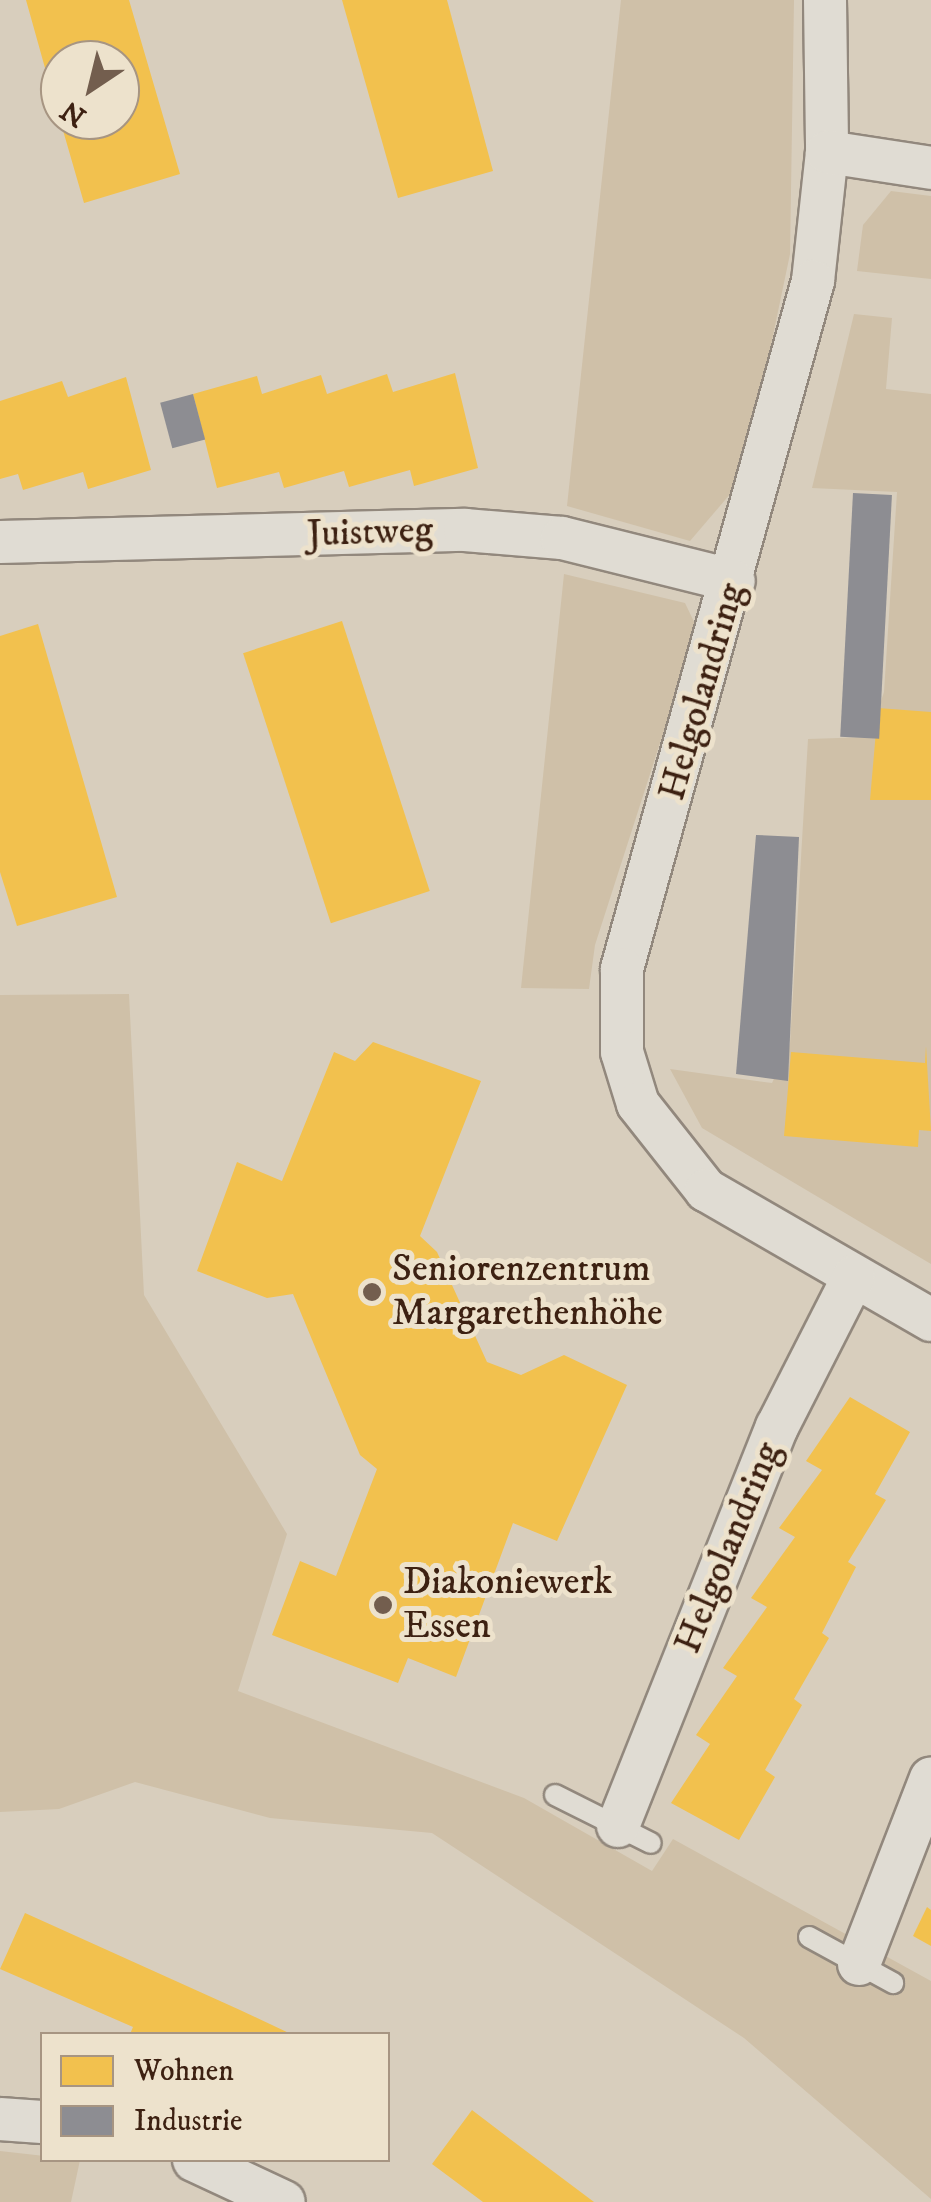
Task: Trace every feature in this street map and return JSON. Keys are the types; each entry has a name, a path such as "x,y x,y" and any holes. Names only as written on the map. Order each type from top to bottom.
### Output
{"street":[{"name":"Helgolandring","path":"825,0 827,152 797,353 622,969 622,1052 638,1104 706,1190 931,1320"},
{"path":"827,152 931,168"},
{"name":"Juistweg","path":"0,542 465,530 562,538 734,581"},
{"name":"Helgolandring","path":"634,1835 777,1427 854,1276"},
{"path":"876,1973 931,1778"},
{"path":"0,2119 40,2122"},
{"path":"198,2162 284,2202"}],"lane":[{"path":"555,1795 634,1835"},
{"path":"809,1937 876,1973"}],"shaded area":[{"path":"621,0 794,0 790,254 743,479 690,541 567,506"},
{"path":"891,191 931,196 931,279 857,271 863,225"},
{"path":"854,314 892,318 886,389 931,394 931,1264 702,1128 670,1069 772,1083 790,1044 808,739 869,737 884,692 897,492 812,488"},
{"path":"564,574 685,603 697,628 595,945 589,989 521,988"},
{"path":"129,994 144,1295 287,1534 238,1691 524,1798 652,1871 673,1839 931,1981 931,2199 744,2038 432,1833 270,1818 135,1782 59,1809 0,1812 0,995"},
{"path":"0,2151 40,2156 40,2162 80,2162 71,2202 0,2202"}],"building: Wohnen":[{"path":"26,0 129,0 180,174 84,203 66,140 140,140 140,40 40,40 40,50"},
{"path":"342,0 447,0 493,171 398,198"},
{"path":"455,373 478,468 414,486 410,470 349,487 344,471 284,488 279,472 217,488 193,394 257,376 262,394 321,375 327,394 387,374 393,392"},
{"path":"126,377 151,470 88,489 83,472 23,490 18,474 0,479 0,401 62,381 68,397"},
{"path":"342,621 430,891 331,923 243,653"},
{"path":"38,624 117,897 17,926 0,872 0,636"},
{"path":"878,708 931,712 931,800 870,800"},
{"name":"Seniorenzentrum Margarethenhöhe","path":"373,1042 481,1081 420,1236 437,1252 487,1362 521,1375 564,1355 627,1385 557,1541 513,1523 456,1677 408,1658 398,1683 272,1635 300,1561 336,1576 377,1469 360,1455 293,1294 267,1298 197,1271 237,1162 282,1181 334,1052 355,1061"},
{"path":"926,1046 931,1131 919,1130 918,1147 784,1136 791,1052 925,1063"},
{"path":"850,1397 910,1432 875,1494 886,1500 848,1562 856,1567 822,1633 829,1638 794,1699 802,1705 765,1770 775,1777 739,1840 671,1803 710,1744 696,1735 737,1676 723,1668 767,1607 751,1598 795,1537 779,1528 822,1470 806,1461"},
{"path":"927,1907 931,1910 931,1946 913,1936"},
{"path":"25,1913 287,2032 131,2032 133,2027 0,1969"},
{"path":"472,2110 594,2202 483,2202 432,2164"}],"building: Industrie":[{"path":"193,394 205,439 172,448 160,403"},
{"path":"853,493 892,495 879,739 840,737"},
{"path":"756,835 799,837 788,1081 736,1074"}],"place":[{"name":"Seniorenzentrum Margarethenhöhe","path":"372,1292"},
{"name":"Diakoniewerk Essen","path":"383,1605"}]}
